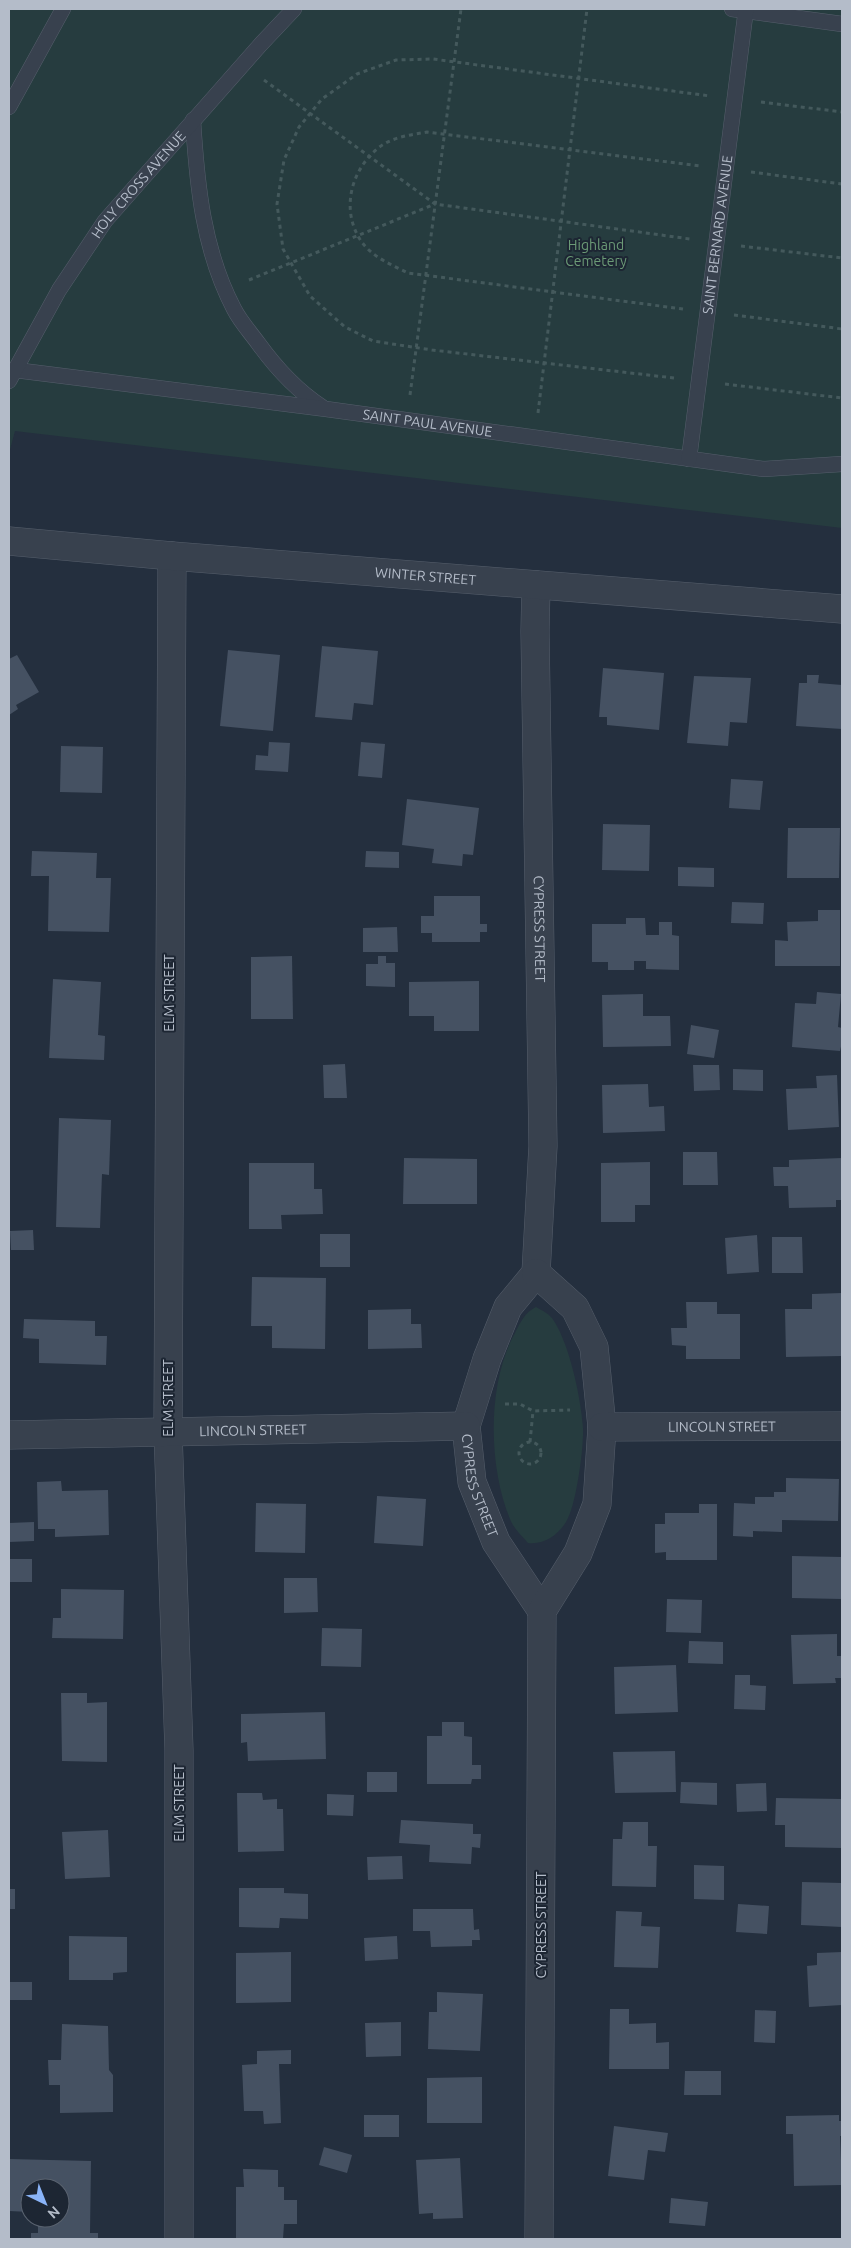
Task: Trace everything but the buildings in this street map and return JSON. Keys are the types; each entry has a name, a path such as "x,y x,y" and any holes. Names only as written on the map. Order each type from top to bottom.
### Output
{"street":[{"name":"WINTER STREET","path":"9,541 172,556 842,609"},
{"name":"ELM STREET","path":"172,556 168,1432 179,1750 179,2239"},
{"name":"CYPRESS STREET","path":"536,585 535,631 543,1146 536,1273 508,1307 487,1359 466,1426 472,1482 496,1542 542,1611 539,2239"},
{"path":"536,1273 575,1308 594,1347 602,1427 597,1504 578,1553 542,1611"},
{"name":"LINCOLN STREET","path":"9,1435 466,1426"},
{"name":"LINCOLN STREET","path":"602,1427 842,1426"}],"lane":[{"path":"9,107 63,9"},
{"name":"HOLY CROSS AVENUE","path":"12,375 59,290 105,221 193,120 294,9"},
{"path":"741,9 842,24"},
{"name":"SAINT BERNARD AVENUE","path":"689,459 735,99 741,9"},
{"path":"193,120 197,187 208,238 225,290 234,310 286,378 303,395 326,409"},
{"name":"SAINT PAUL AVENUE","path":"12,375 326,409 764,469 842,464"}],"path":[{"path":"407,420 461,9"},
{"path":"535,438 587,9"},
{"path":"842,112 433,59 396,60 358,74 322,99 299,127 284,160 276,204 283,249 310,296 345,327 373,342 842,398"},
{"path":"243,64 436,204 717,243 842,258"},
{"path":"842,184 427,132 402,136 378,148 362,166 350,193 350,217 362,242 383,261 408,273 552,293 842,328"},
{"path":"225,290 436,204"},
{"path":"503,1404 520,1404 533,1411 571,1410"},
{"path":"530,1442 533,1411"},
{"path":"530,1442 535,1443 541,1452 536,1461 525,1463 520,1458 519,1453 524,1443 530,1442"}],"green space":[{"name":"Highland Cemetery","path":"9,9 842,9 842,528 15,431 9,453"},
{"path":"536,1307 552,1319 565,1344 577,1388 582,1416 583,1437 579,1476 573,1504 566,1522 555,1535 545,1541 528,1543 513,1526 503,1498 498,1475 494,1425 495,1400 499,1376 506,1353 523,1318"}]}
